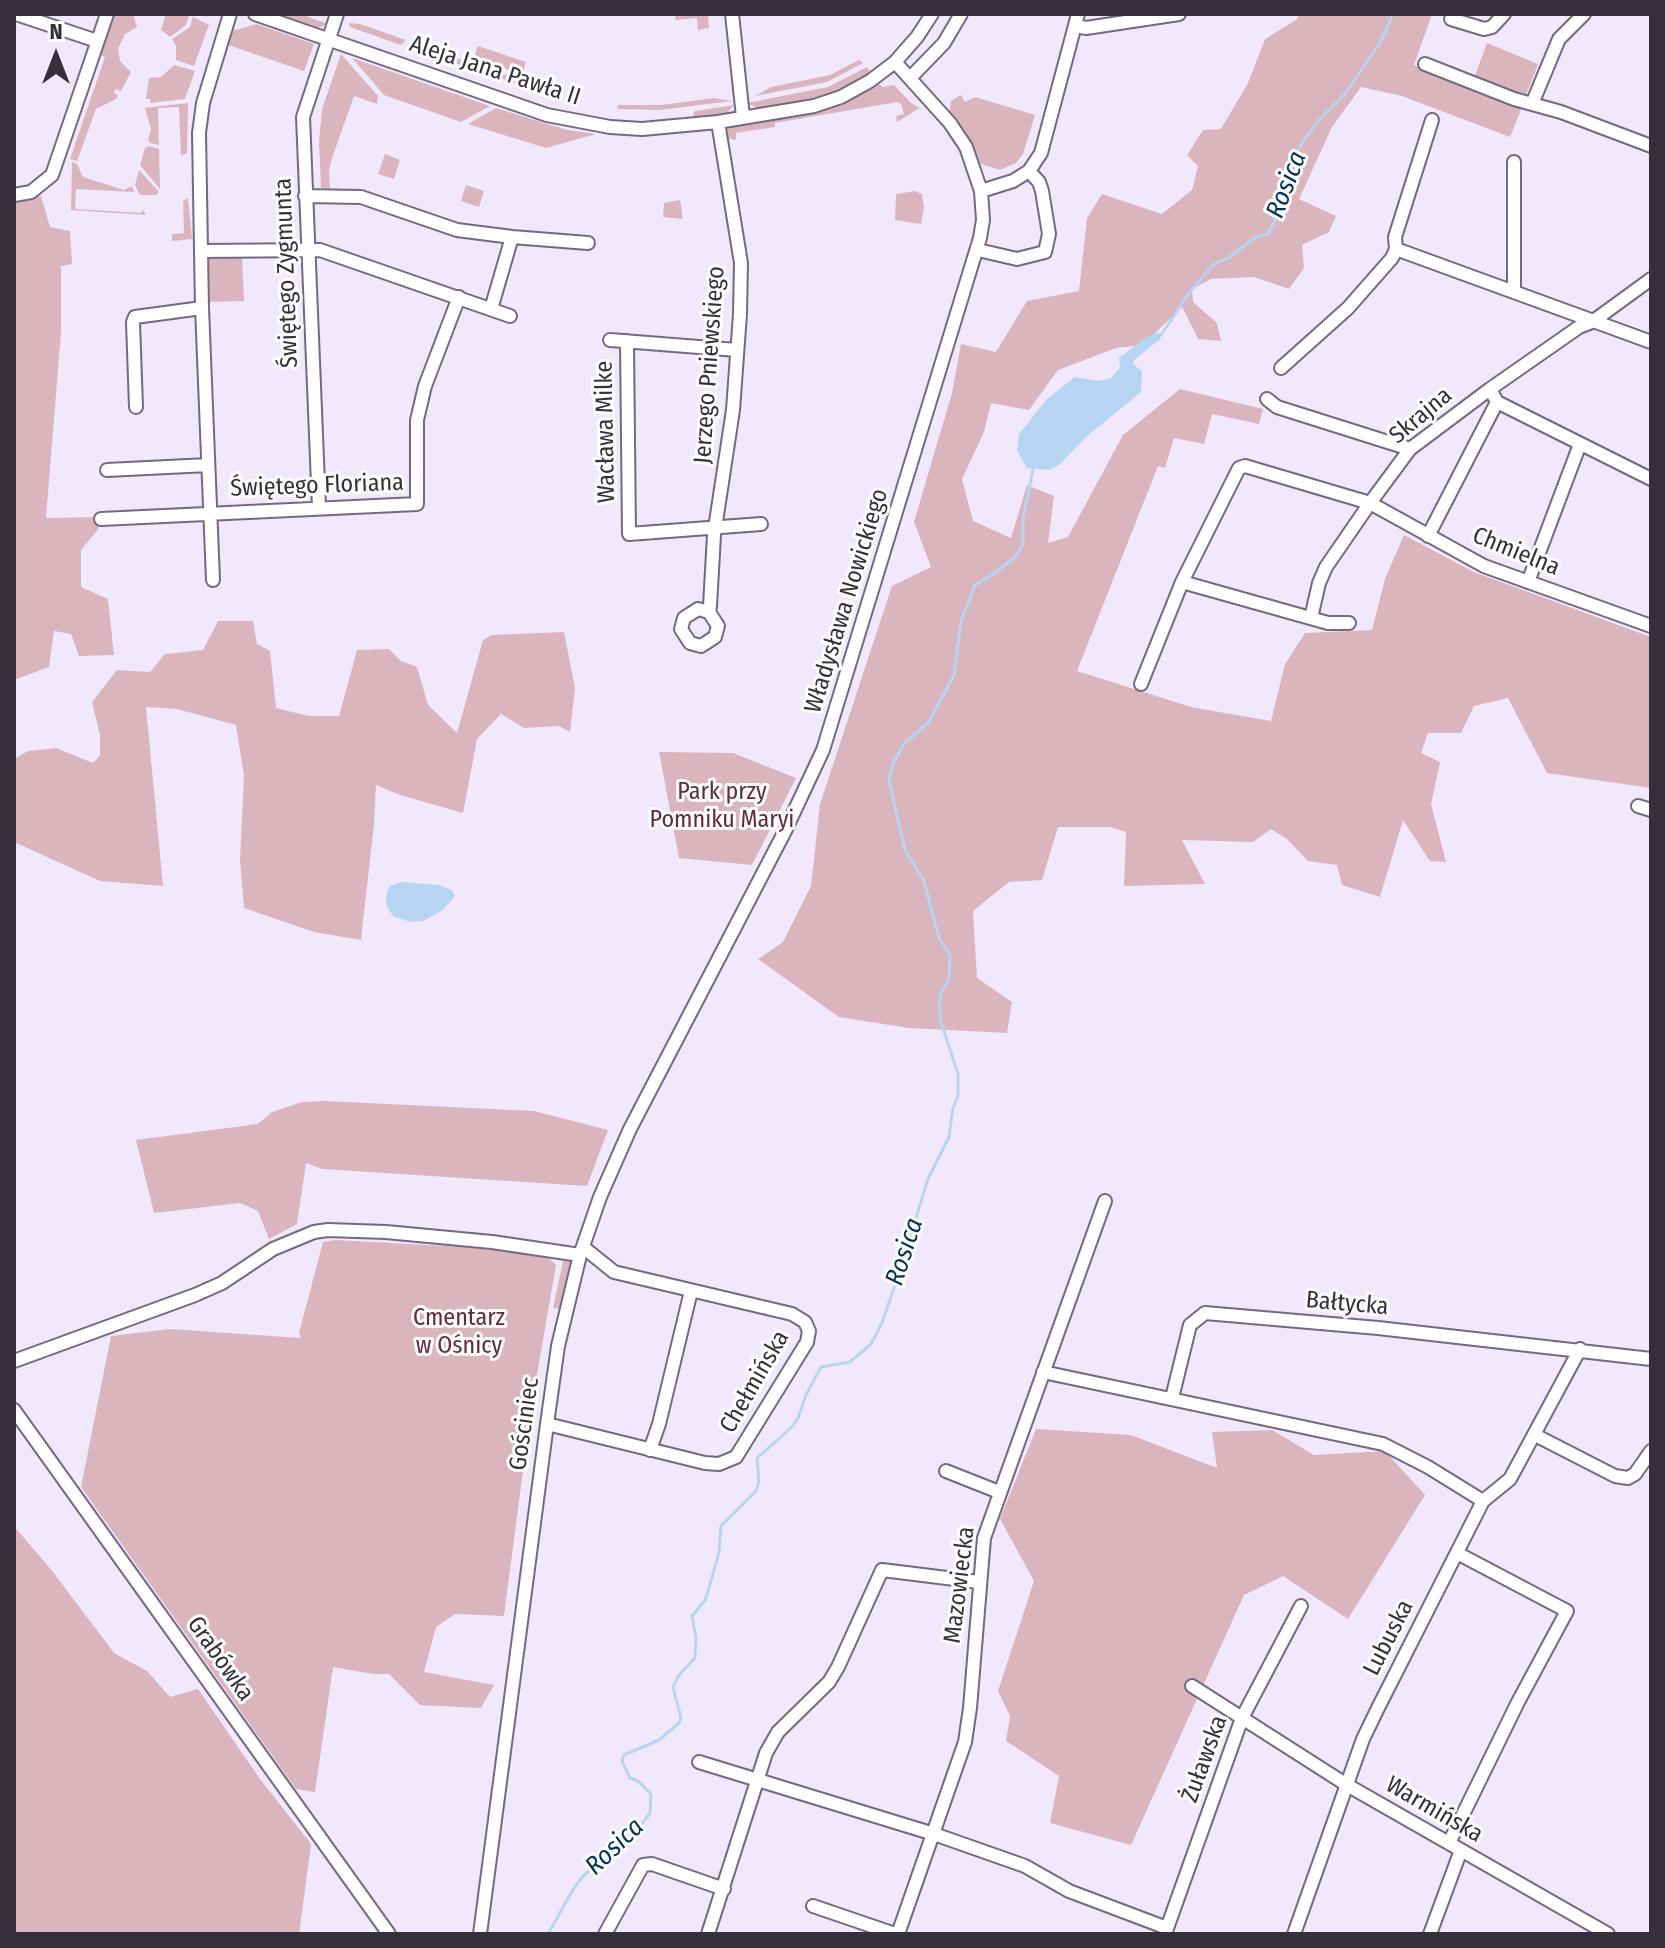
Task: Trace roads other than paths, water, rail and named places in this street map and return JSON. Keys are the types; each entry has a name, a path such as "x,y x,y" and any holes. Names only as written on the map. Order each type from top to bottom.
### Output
{"street":[{"path":"16,14 97,41"},
{"path":"14,195 31,192 52,175 107,14"},
{"path":"213,580 202,308 199,118 230,14"},
{"name":"Aleja Jana Pawła II","path":"255,14 511,103 575,122 642,129 718,122 833,100 864,85 895,62 932,14"},
{"name":"Świętego Zygmunta","path":"319,508 303,117 337,14"},
{"path":"732,14 743,117"},
{"path":"910,78 944,43 961,14"},
{"path":"981,191 1013,181 1029,171 1041,153 1077,20 1086,28 1179,14"},
{"path":"1451,19 1484,29 1492,27 1504,14"},
{"path":"1532,104 1559,39 1584,14"},
{"name":"Władysława Nowickiego","path":"722,950 785,831 833,725 978,250 983,220 981,191 966,147 950,123 895,62"},
{"path":"1425,64 1514,99 1561,112 1651,146"},
{"path":"1281,368 1348,308 1392,258 1396,249 1395,237 1432,120"},
{"name":"Jerzego Pniewskiego","path":"709,612 716,529 733,410 741,263 718,122"},
{"path":"1514,162 1514,292"},
{"path":"978,250 1017,259 1045,252 1049,234 1045,201 1039,182 1029,171"},
{"path":"305,196 361,197 457,230 588,243"},
{"path":"491,309 512,237"},
{"path":"201,251 307,248 335,254 510,316"},
{"path":"1396,249 1651,342"},
{"name":"Skrajna","path":"1311,618 1326,567 1410,449 1490,389 1651,279"},
{"name":"Świętego Floriana","path":"101,519 417,504 417,420 425,386 459,297"},
{"path":"136,407 135,317 202,308"},
{"path":"610,340 737,350"},
{"name":"Wacława Milke","path":"627,341 629,534 761,524"},
{"path":"1490,389 1497,402 1651,479"},
{"path":"1267,399 1277,407 1410,449"},
{"name":"Skrajna","path":"1428,536 1497,402"},
{"path":"1528,582 1580,444"},
{"path":"107,470 208,465"},
{"path":"1141,684 1182,582 1239,468 1245,466 1370,503"},
{"name":"Chmielna","path":"1370,503 1484,566 1651,626"},
{"path":"1182,582 1328,623 1349,623"},
{"name":"Gościniec","path":"480,1934 558,1346 581,1251 630,1129 722,950"},
{"name":"Mazowiecka","path":"896,1934 960,1760 967,1729 984,1538 1105,1201"},
{"path":"14,1361 195,1295 222,1283 273,1249 314,1232 343,1230 417,1234 581,1251"},
{"name":"Chełmińska","path":"547,1424 719,1464 736,1457 807,1342 809,1331 805,1322 792,1314 614,1272 581,1251"},
{"path":"650,1450 691,1291"},
{"name":"Bałtycka","path":"1172,1398 1190,1325 1205,1313 1580,1349 1651,1359"},
{"path":"1043,1372 1383,1444 1428,1467 1480,1507 1510,1479 1580,1349"},
{"name":"Grabówka","path":"14,1410 389,1934"},
{"path":"1535,1435 1615,1476 1628,1478 1635,1474 1651,1451"},
{"path":"946,1471 999,1492"},
{"name":"Lubuska","path":"1294,1934 1378,1708 1480,1507"},
{"path":"1449,1843 1518,1702 1567,1611 1457,1553"},
{"path":"708,1934 766,1753 778,1732 813,1699 838,1667 882,1570 979,1582"},
{"name":"Żuławska","path":"1166,1931 1242,1718 1301,1606"},
{"name":"Warmińska","path":"1192,1686 1347,1785 1608,1934"},
{"path":"699,1762 934,1834 1025,1866 1069,1891 1166,1931"},
{"path":"1430,1934 1461,1850"},
{"path":"605,1934 643,1865 652,1864 724,1889"},
{"path":"813,1906 896,1934"}],"water":[{"path":"1161,335 1160,339 1133,361 1142,371 1141,392 1085,438 1060,464 1050,470 1027,468 1017,451 1019,434 1047,399 1075,377 1099,381 1111,378 1120,368 1119,358 1148,336"},
{"path":"401,882 438,885 452,890 455,896 443,910 423,921 411,922 394,917 387,907 389,886"}],"waterway":[{"name":"Rosica","path":"1161,335 1192,289 1213,265 1230,257 1254,238 1268,234 1280,210 1286,177 1300,146 1317,122 1345,94 1381,41 1393,14"},
{"name":"Rosica","path":"548,1934 583,1876 634,1834 650,1813 651,1794 638,1781 630,1778 622,1761 624,1755 659,1740 679,1723 681,1718 673,1687 679,1675 695,1658 696,1638 692,1616 705,1600 709,1588 719,1552 721,1526 756,1491 759,1482 757,1458 792,1427 821,1367 850,1362 871,1344 882,1323 928,1179 949,1137 958,1096 958,1074 939,1006 941,993 949,979 950,955 939,938 924,881 905,850 889,781 893,763 904,744 929,722 954,675 961,621 975,585 1015,557 1023,545 1023,518 1033,470"}],"park label":[{"name":"Park przy Pomniku Maryi","path":"722,806"},
{"name":"Cmentarz w Ośnicy","path":"459,1332"}]}
